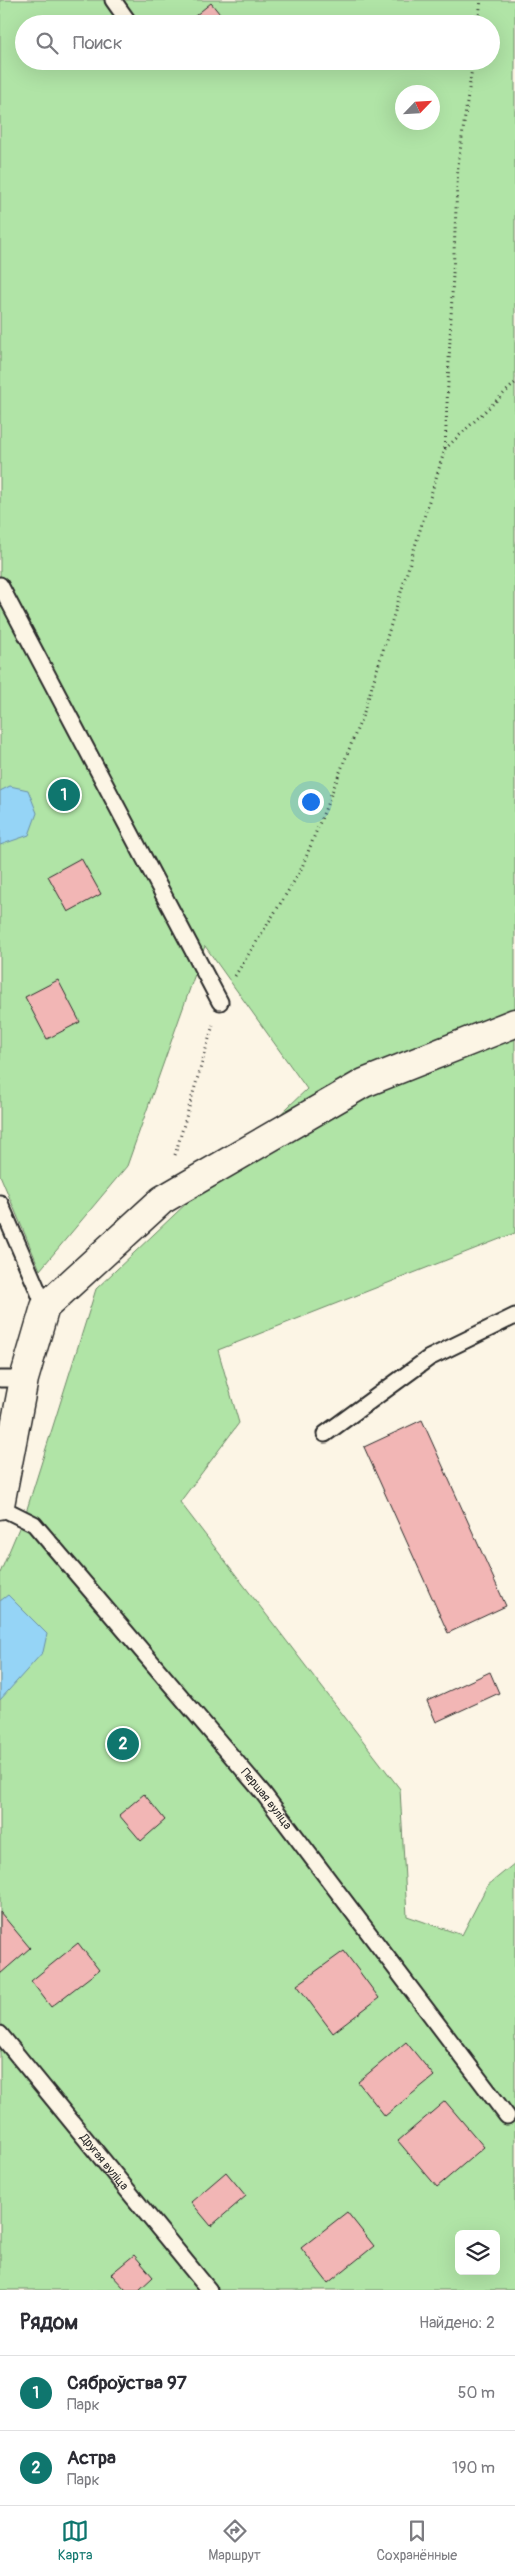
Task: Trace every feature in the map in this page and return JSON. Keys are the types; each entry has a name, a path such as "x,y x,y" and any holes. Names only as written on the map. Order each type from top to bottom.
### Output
{"street":[{"path":"0,1506 12,1379 45,1307 162,1200 364,1083 515,1023"}],"lane":[{"path":"113,0 124,15"},
{"path":"0,585 220,1002"},
{"path":"0,1204 45,1307"},
{"path":"325,1434 429,1358 515,1316"},
{"name":"Першая вуліца","path":"0,1506 34,1524 256,1786 507,2116"},
{"name":"Другая вуліца","path":"0,2034 209,2290"}],"path":[{"path":"479,15 481,0"},
{"path":"162,1200 220,1002 300,872 364,712 445,449 458,165 472,70"},
{"path":"445,449 515,383"}],"green space":[{"path":"0,0 515,0 515,1233 218,1350 239,1423 180,1502 400,1789 407,1916 462,1935 487,1886 515,1863 515,2290 0,2290 0,1573 27,1509 96,1289 307,1089 205,946 127,1166 40,1270 0,1175"}],"water":[{"path":"10,786 28,790 37,813 29,835 0,845 0,791"},
{"path":"8,1595 47,1634 43,1652 0,1700 0,1601"}],"building":[{"path":"211,3 221,15 196,15"},
{"path":"81,858 101,894 68,912 48,876"},
{"path":"58,980 80,1022 47,1039 25,997"},
{"path":"422,1420 506,1606 448,1633 364,1447"},
{"path":"490,1672 499,1693 436,1722 427,1701"},
{"path":"144,1794 165,1820 141,1841 119,1815"},
{"path":"0,1912 30,1948 0,1974"},
{"path":"78,1943 99,1970 51,2007 31,1981"},
{"path":"344,1951 379,1998 333,2033 297,1985"},
{"path":"406,2042 434,2076 385,2116 358,2082"},
{"path":"445,2101 484,2147 437,2187 398,2141"},
{"path":"226,2172 246,2196 211,2226 191,2202"},
{"path":"347,2212 374,2246 328,2283 301,2248"},
{"path":"134,2255 153,2277 139,2290 126,2290 111,2274"}],"place":[{"name":"Сяброўства 97","path":"64,795"},
{"name":"Астра","path":"123,1744"}]}
